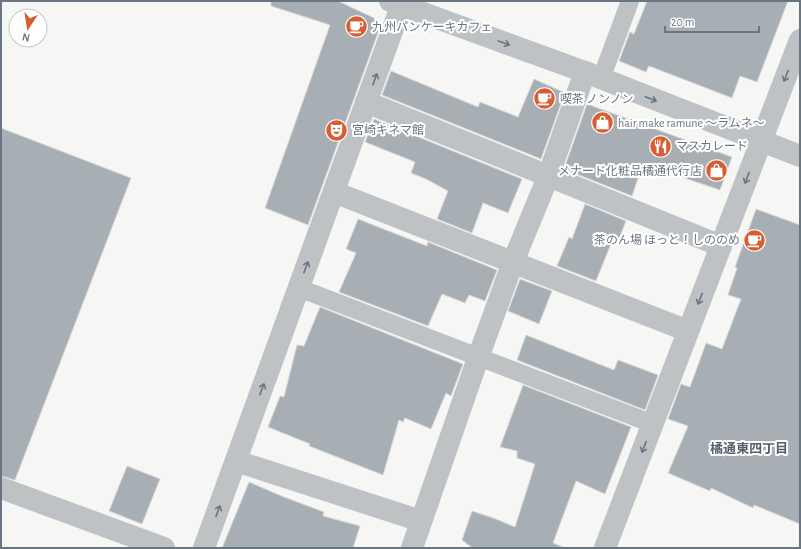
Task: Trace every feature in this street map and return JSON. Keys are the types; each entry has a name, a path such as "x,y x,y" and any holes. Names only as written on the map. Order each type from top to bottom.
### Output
{"street":[{"path":"204,548 366,102 398,2 593,75 800,156"},
{"path":"605,548 800,40"},
{"path":"412,548 513,262 548,177 593,75"},
{"path":"366,102 721,246"},
{"path":"334,192 688,331"},
{"path":"236,461 421,521"},
{"path":"1,488 164,548"}],"lane":[{"path":"593,75 630,1"},
{"path":"299,288 653,424"}],"building":[{"path":"271,1 338,1 374,18 379,30 308,225 265,208 330,25 271,6"},
{"path":"647,1 788,1 757,82 740,76 732,98 649,66 646,72 619,61 630,32 634,34"},
{"path":"391,71 478,107 480,102 518,117 534,79 563,92 562,94 564,95 541,159 382,95"},
{"path":"587,104 732,157 720,190 643,164 632,196 564,169"},
{"path":"374,119 522,179 508,213 483,203 472,233 437,219 448,191 411,173 415,162 365,142"},
{"path":"1,128 131,178 15,480 1,476"},
{"path":"585,204 626,221 618,241 613,239 596,281 557,266 569,237 572,239"},
{"path":"756,209 800,225 800,524 754,505 753,508 711,488 710,491 668,473 688,426 668,419 681,384 690,387 706,343 722,349 741,299 728,295 737,268 735,267"},
{"path":"358,219 427,246 428,242 497,270 485,301 469,295 465,303 442,294 428,326 339,292 356,253 346,249"},
{"path":"520,279 552,291 539,324 508,311"},
{"path":"320,307 463,364 451,396 446,393 431,429 405,418 403,422 399,420 383,475 309,446 310,444 268,427 280,396 284,397 297,345 304,346"},
{"path":"526,335 614,370 618,360 658,375 645,410 517,360"},
{"path":"523,385 631,427 605,494 576,481 553,543 565,548 471,547 462,540 472,511 515,527 535,464 517,458 517,451 500,447"},
{"path":"127,466 160,479 142,524 109,511"},
{"path":"249,482 324,512 323,516 360,526 353,548 222,548"}],"place":[{"name":"九州パンケーキカフェ","path":"357,27"},
{"name":"喫茶 ノンノン","path":"545,99"},
{"name":"hair make ramune ～ラムネ～","path":"603,123"},
{"name":"宮崎キネマ館","path":"336,130"},
{"name":"マスカレード","path":"660,146"},
{"name":"メナード化粧品橘通代行店","path":"717,171"},
{"name":"茶のん場 ほっと！しののめ","path":"755,240"}],"district":[{"name":"橘通東四丁目","path":"749,448"}]}
